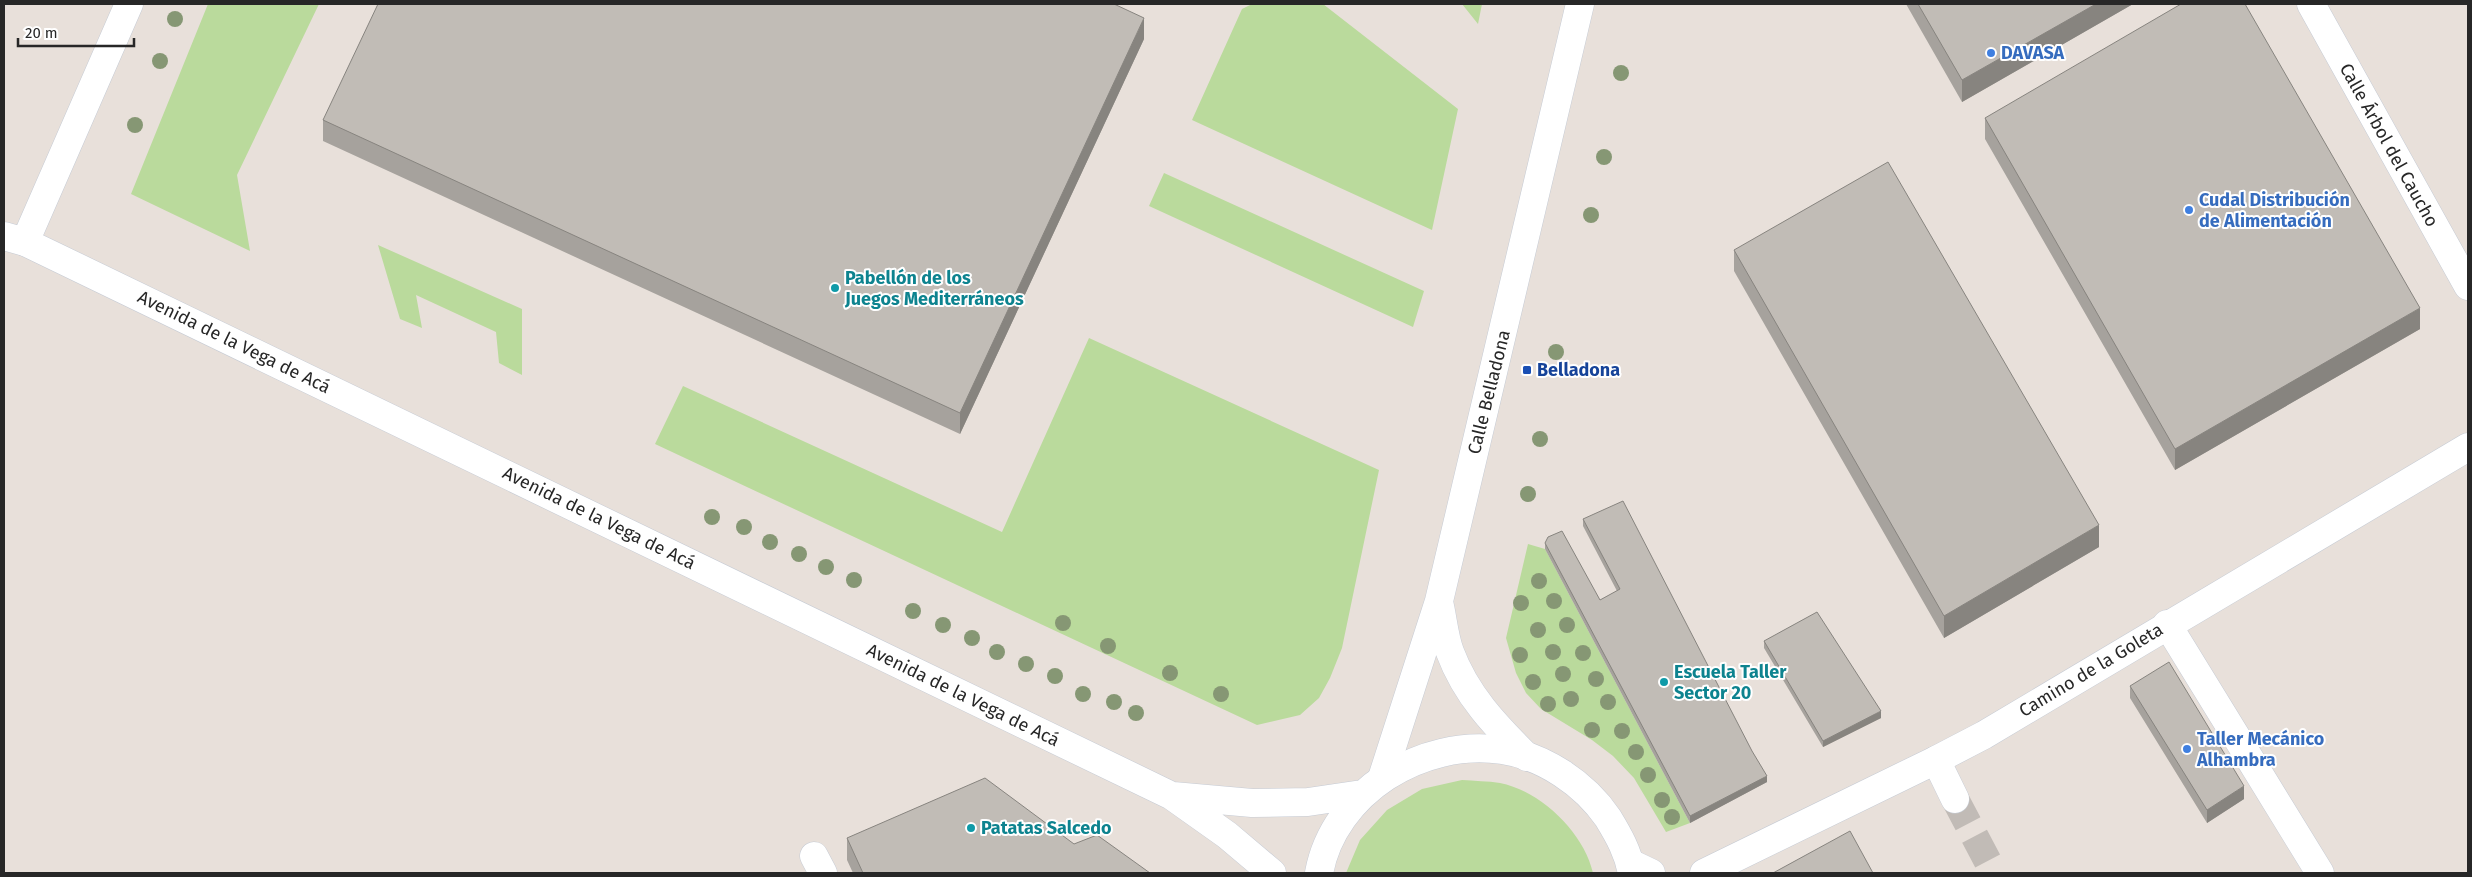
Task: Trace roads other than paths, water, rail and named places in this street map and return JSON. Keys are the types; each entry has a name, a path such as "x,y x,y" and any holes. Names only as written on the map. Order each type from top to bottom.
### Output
{"street":[{"path":"15,239 129,4"},
{"name":"Calle Belladona","path":"1527,757 1476,703 1461,677 1449,650 1439,601 1580,4"},
{"name":"Calle Árbol del Caucho","path":"2311,4 2468,286"},
{"name":"Avenida de la Vega de Acá","path":"15,239 1172,796 1227,835 1272,873"},
{"name":"Camino de la Goleta","path":"1704,873 1984,735 2167,624 2468,447"},
{"path":"1319,873 1329,837 1372,786 1439,601"},
{"path":"2167,624 2320,873"},
{"path":"1372,786 1429,755 1470,749 1502,750 1527,757 1566,776 1599,805 1638,870"},
{"path":"1936,760 1956,799"},
{"name":"Avenida de la Vega de Acá","path":"1172,796 1252,803 1308,802 1372,786"}],"tunnel":[{"path":"1955,799 1994,873"}],"place":[{"name":"DAVASA","path":"1991,53"},
{"name":"Cudal Distribución de Alimentación","path":"2189,210"},
{"name":"Pabellón de los Juegos Mediterráneos","path":"835,288"},
{"name":"Belladona","path":"1527,370"},
{"name":"Escuela Taller Sector 20","path":"1664,682"},
{"name":"Taller Mecánico Alhambra","path":"2187,749"},
{"name":"Patatas Salcedo","path":"971,828"}]}
